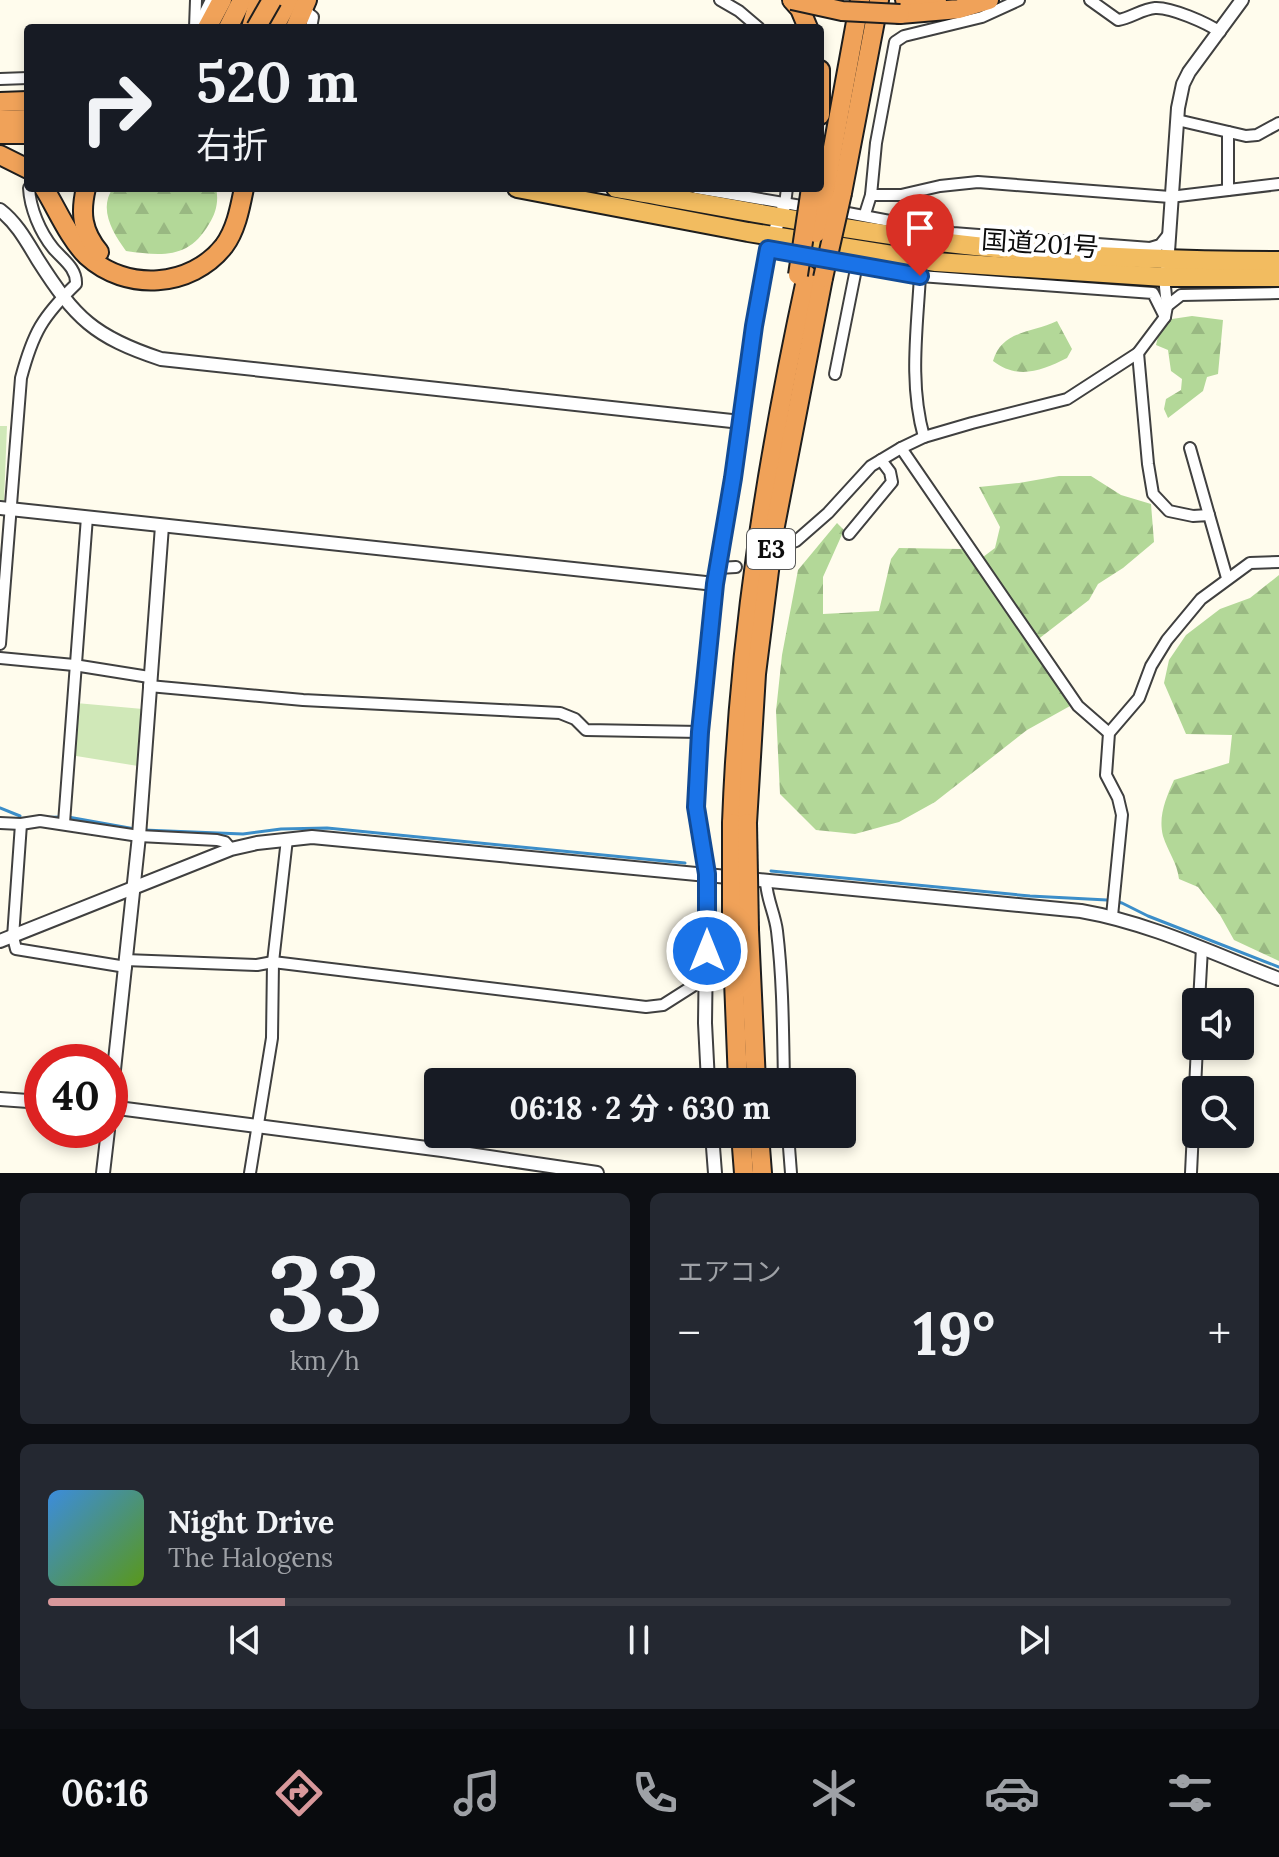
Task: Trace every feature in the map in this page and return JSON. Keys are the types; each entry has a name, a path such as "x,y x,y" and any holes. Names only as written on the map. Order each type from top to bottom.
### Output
{"highway":[{"path":"209,24 222,0"},
{"path":"230,24 242,0"},
{"path":"255,24 259,0"},
{"path":"257,24 272,0"},
{"path":"276,24 289,0"},
{"path":"792,0 842,11 956,0"},
{"path":"792,0 806,24"},
{"name":"E3","path":"824,180 860,0"},
{"name":"E3","path":"824,184 871,51 881,0"},
{"path":"903,7 959,9 989,0"},
{"path":"297,24 308,6"},
{"path":"0,102 24,101"},
{"path":"0,111 24,111"},
{"path":"0,120 24,119"},
{"path":"0,136 24,136"},
{"path":"0,155 24,167"},
{"path":"47,192 86,254 108,271 127,278 156,282 193,272 225,244 234,227 243,192"},
{"path":"85,192 83,222 93,245 117,264 159,272 198,256 213,241 223,225 232,192"},
{"name":"国道201号","path":"536,192 771,242 936,262 1166,269 1279,277"},
{"name":"国道201号","path":"646,192 782,210 938,241 1082,256 1166,269 1279,261"},
{"path":"810,276 822,192"},
{"name":"E3","path":"739,823 774,531 822,192"},
{"name":"E3","path":"738,1068 739,689 749,597 784,384 810,276"},
{"name":"E3","path":"740,929 755,1068"},
{"path":"746,1148 752,1168"},
{"path":"752,1168 756,1148"}],"street":[{"path":"196,0 196,24"},
{"path":"198,24 211,0"},
{"path":"720,0 754,24"},
{"path":"865,214 871,195 876,143 895,42 904,36 982,17 1019,0"},
{"path":"1090,0 1118,20 1155,8 1166,9 1209,24 1220,32"},
{"path":"1166,312 1170,197 1183,84 1242,0"},
{"path":"0,79 24,78"},
{"path":"1177,120 1257,135 1279,123"},
{"path":"1228,132 1228,190"},
{"path":"871,195 901,195 940,186 986,182 1170,197 1279,184"},
{"path":"0,644 6,509 21,378 31,342 44,317 76,284 77,278 74,270 51,246 30,203 29,192"},
{"path":"712,192 782,210 865,214 953,233 1150,248 1160,245 1168,235"},
{"path":"707,1068 707,874 696,807 700,732 715,584 754,326 771,242 786,192"},
{"path":"0,210 13,221 62,298 90,327 122,346 161,359 741,422"},
{"path":"771,242 920,276 1153,293 1166,312"},
{"path":"835,374 857,264"},
{"path":"920,276 914,385 916,410 924,437"},
{"path":"788,544 796,541 828,513 871,466 901,448 924,437 1067,399 1138,353 1181,295 1279,293"},
{"path":"1138,353 1153,494 1169,511 1193,516 1209,515"},
{"path":"901,448 1078,706 1109,733"},
{"path":"1190,448 1227,578"},
{"path":"849,534 892,482 890,472 881,460"},
{"path":"6,509 715,584"},
{"path":"64,823 87,517"},
{"path":"117,1044 139,836 162,526"},
{"path":"1112,916 1122,815 1118,798 1106,775 1109,733 1139,698 1151,666 1167,640 1201,599 1250,563 1279,562"},
{"path":"718,568 736,567"},
{"path":"0,658 74,665 149,682 303,700 560,713 575,719 586,730 700,732"},
{"path":"0,823 40,821 139,836 217,840 225,842 231,849"},
{"path":"21,824 13,937 16,949 125,964 257,965 273,962 646,1007 663,1005 707,977"},
{"path":"250,1173 272,1038 273,962 287,839"},
{"path":"0,941 231,849 287,839 334,839 1053,907 1112,916 1279,979"},
{"path":"766,882 767,899 776,926 781,972 784,1068"},
{"path":"1200,988 1202,948"},
{"path":"1191,1173 1196,1060"},
{"path":"0,1099 24,1101"},
{"path":"128,1109 597,1173"},
{"path":"103,1173 106,1148"},
{"path":"713,1148 715,1173"},
{"path":"789,1148 791,1173"}],"green space":[{"path":"111,192 216,192 217,198 211,220 193,244 174,252 151,254 126,251 109,221"},
{"path":"1192,316 1223,320 1218,374 1207,377 1203,391 1168,418 1164,409 1166,399 1181,390 1182,379 1171,371 1168,350 1156,345 1159,333 1172,319"},
{"path":"1057,321 1072,349 1067,358 1030,372 1011,370 993,361 1003,343 1011,338"},
{"path":"0,426 7,426 4,501 0,500"},
{"path":"1059,476 1091,476 1121,495 1151,504 1154,542 1098,584 1089,600 1032,644 1070,706 1027,730 935,802 899,822 855,834 816,830 780,794 776,711 782,655 798,570 837,523 844,530 823,577 823,614 879,611 891,559 899,548 962,549 979,560 995,548 1000,527 979,487"},
{"path":"1279,575 1279,961 1234,940 1220,915 1198,887 1179,879 1163,836 1161,821 1174,780 1229,763 1232,735 1186,734 1164,683 1169,660 1186,635 1220,609 1250,598"},
{"path":"76,703 143,709 138,766 70,755"}],"waterway":[{"path":"0,808 20,816"},
{"path":"4,819 60,817"},
{"path":"68,817 135,829"},
{"path":"143,830 243,834 327,828 685,863"},
{"path":"771,871 1030,896 1107,900 1122,903 1279,967"}],"route":[{"path":"707,951 707,874 696,807 700,732 715,584 768,249 920,276"}]}
